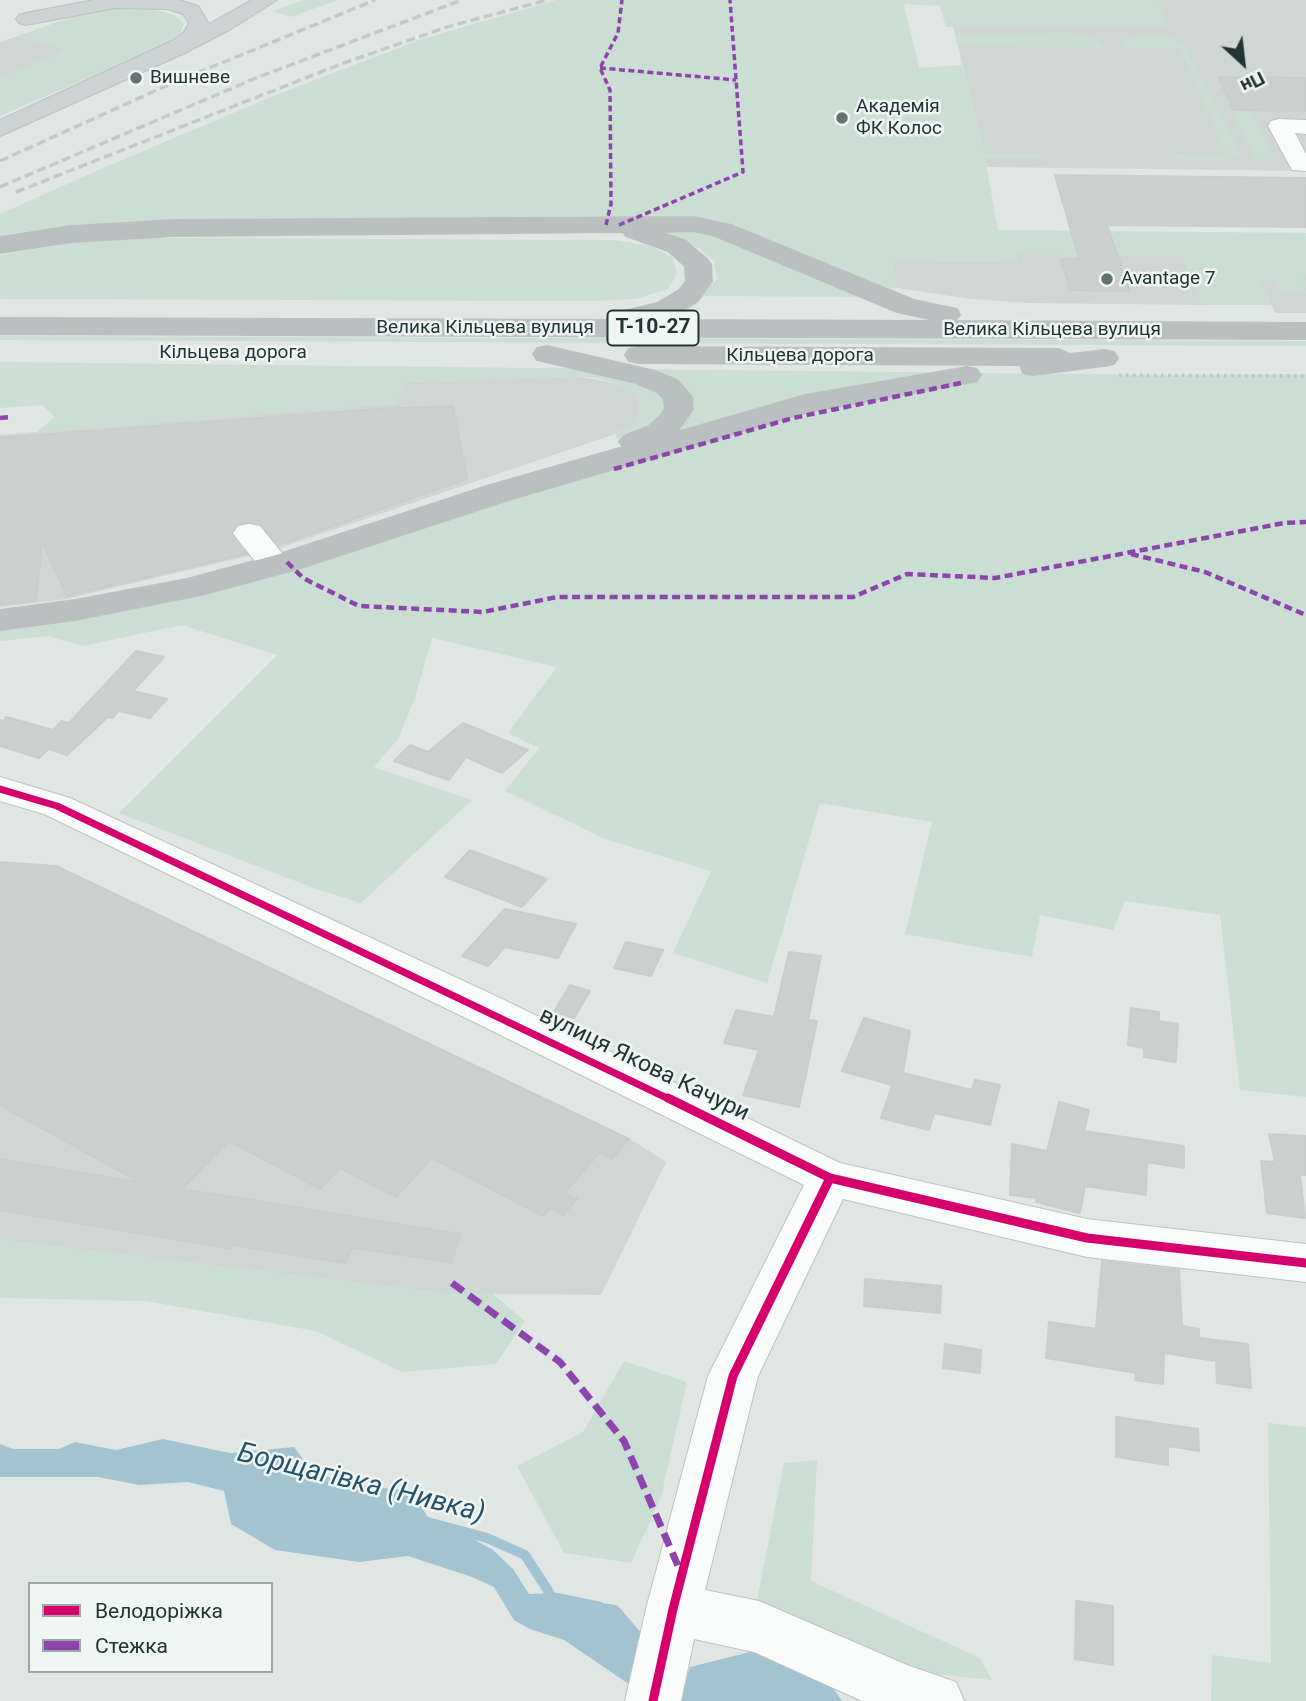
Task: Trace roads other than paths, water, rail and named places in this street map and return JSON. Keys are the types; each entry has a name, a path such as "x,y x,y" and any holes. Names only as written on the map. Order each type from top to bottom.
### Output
{"highway":[{"path":"0,245 72,234 174,228 693,224 722,230 906,306 970,320 1053,330"},
{"path":"594,328 666,309 688,296 699,281 698,264 677,246 652,235 606,225"},
{"name":"Велика Кільцева вулиця","path":"0,326 1306,331"},
{"name":"Кільцева дорога","path":"0,352 547,354 1117,363 958,377 834,398 501,492"},
{"path":"0,620 75,610 189,588 275,565 501,492 660,432 673,420 679,409 678,397 667,386 645,377 547,354"}],"main road":[{"path":"81,0 19,22 115,2 167,3 191,10 199,23 193,34 175,49"},
{"path":"0,130 175,49 267,0"}],"street":[{"path":"1300,165 1279,127 1306,127"},
{"path":"249,533 275,565"},
{"name":"вулиця Якова Качури","path":"0,789 57,806 483,1008 830,1178 1087,1238 1306,1263"},
{"path":"830,1178 733,1376 663,1653 759,1627 902,1691 936,1701"}],"water":[{"path":"163,1439 230,1453 294,1447 313,1473 367,1487 411,1490 435,1529 461,1532 493,1550 513,1569 529,1594 558,1593 602,1602 629,1627 643,1657 636,1689 564,1640 530,1629 514,1620 494,1587 472,1577 408,1556 359,1562 275,1550 231,1524 224,1491 188,1482 139,1485 98,1477 0,1477 0,1444 13,1449 59,1449 75,1442 116,1450"},
{"path":"750,1652 787,1656 822,1672 842,1701 680,1701 690,1667"}],"waterway":[{"name":"Борщагівка (Нивка)","path":"424,1521 487,1538 525,1555 554,1600"},
{"name":"Борщагівка (Нивка)","path":"601,1608 615,1610 645,1645"}],"railway":[{"path":"0,161 168,85 375,0"},
{"path":"0,187 256,78 462,0"},
{"path":"16,192 341,64 447,27 547,0"}],"place":[{"name":"Вишневе","path":"136,78"},
{"name":"Академія ФК Колос","path":"842,118"},
{"name":"Avantage 7","path":"1107,279"}]}
